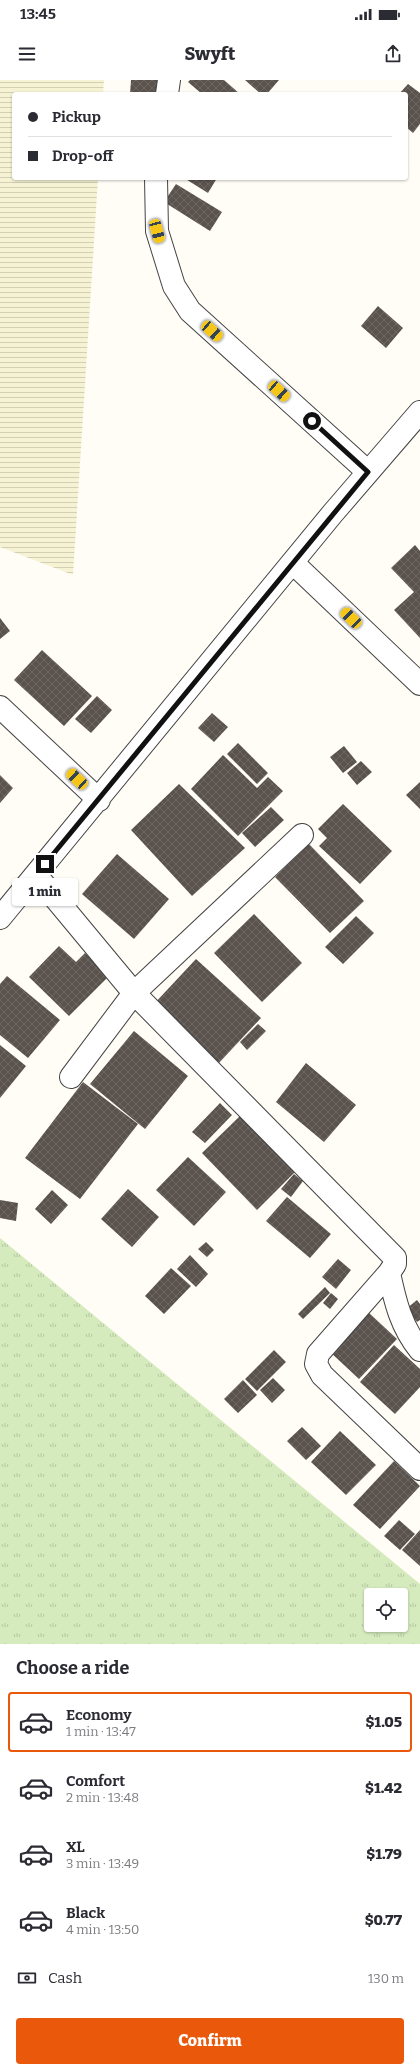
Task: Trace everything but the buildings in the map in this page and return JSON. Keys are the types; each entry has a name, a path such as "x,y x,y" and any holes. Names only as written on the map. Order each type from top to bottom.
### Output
{"street":[{"path":"167,92 169,80"},
{"path":"156,180 157,231 174,286 190,311 368,472"},
{"path":"0,918 99,800 368,472 420,412"},
{"path":"293,563 420,684"},
{"path":"0,707 99,800"},
{"path":"71,1077 134,993 302,835"},
{"path":"36,875 134,993 395,1258 396,1264 318,1354 316,1364 322,1375 420,1469"},
{"path":"389,1273 398,1312 412,1341 420,1350"}],"shaded area":[{"path":"0,80 104,80 103,92 12,92 12,180 98,180 73,575 0,547"}],"green space":[{"path":"0,1238 420,1584 420,1644 0,1644"}],"route":[{"path":"45,864 368,472 312,421"}]}
